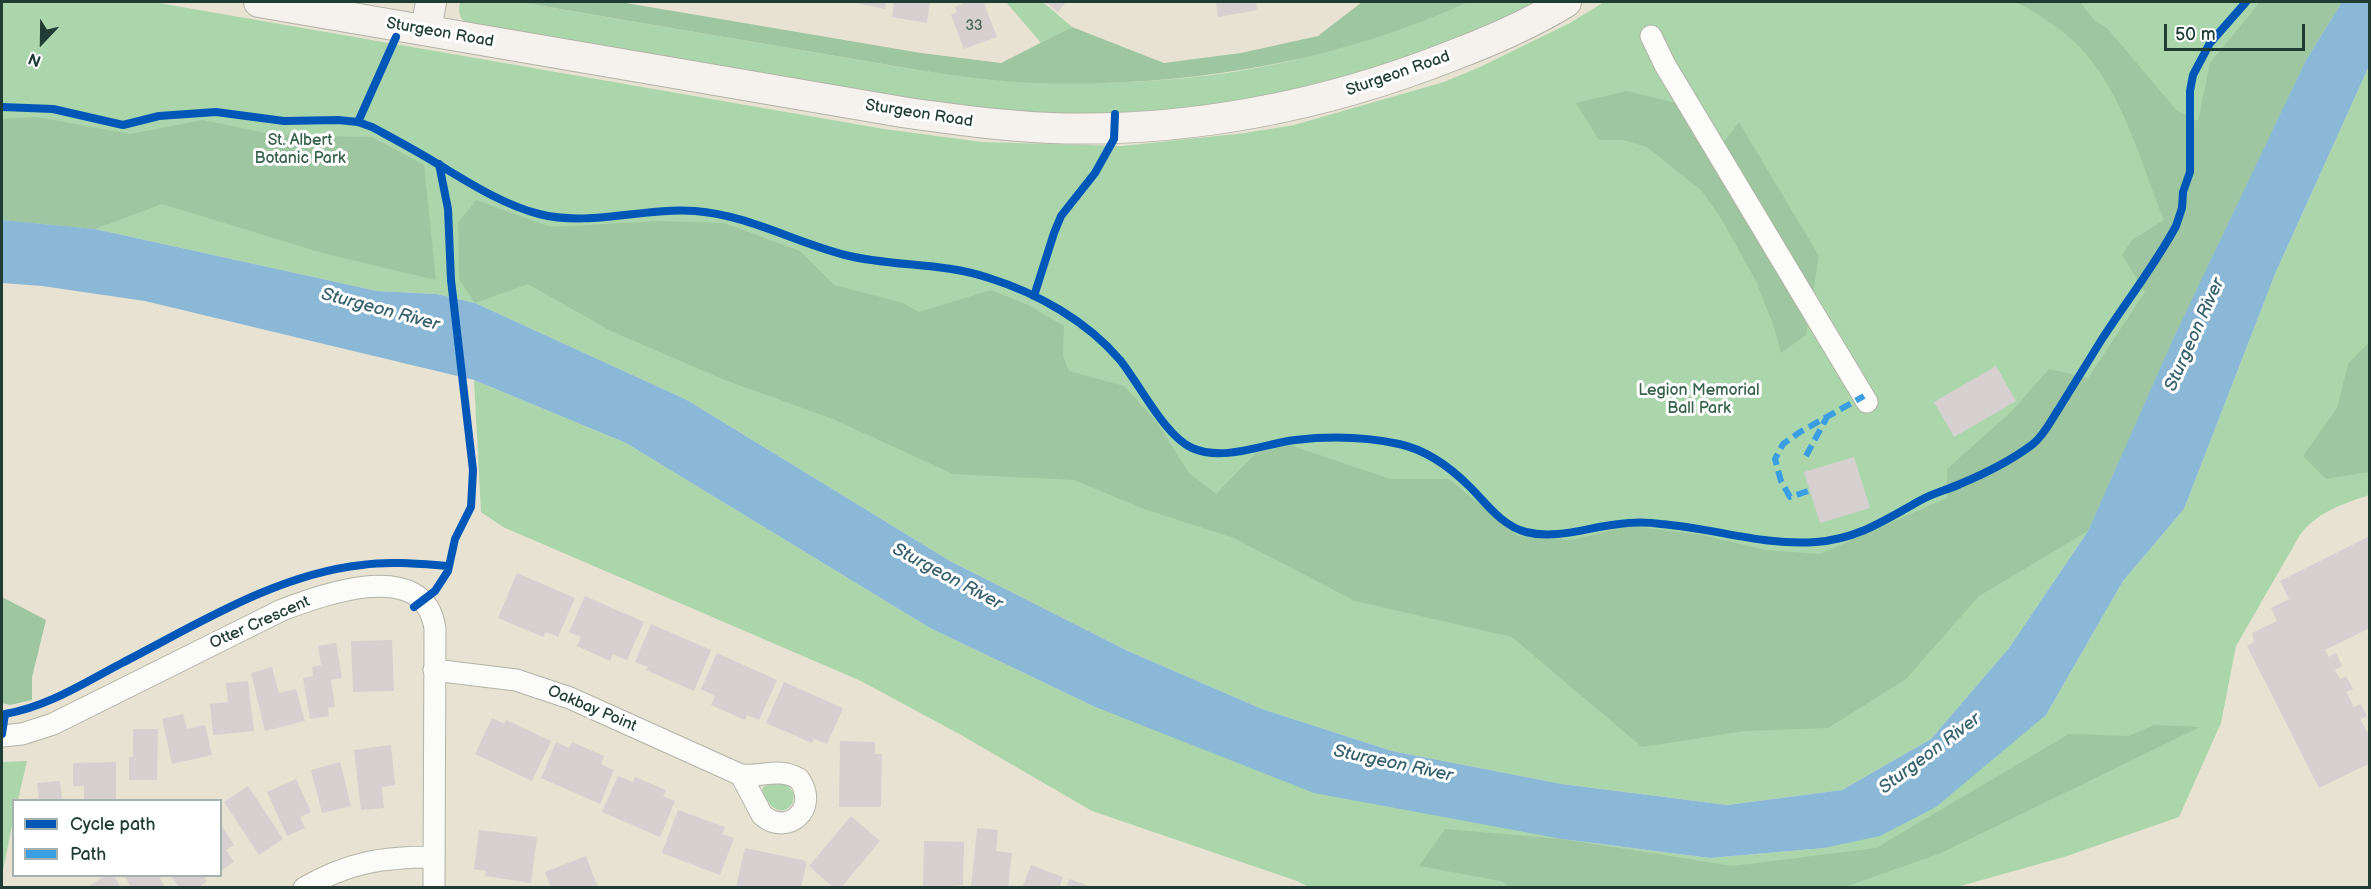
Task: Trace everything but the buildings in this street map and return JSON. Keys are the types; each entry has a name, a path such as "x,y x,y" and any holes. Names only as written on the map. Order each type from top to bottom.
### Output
{"main road":[{"name":"Sturgeon Road","path":"259,2 428,16 902,112 988,124 1053,128 1114,128 1217,119 1338,94 1418,69 1488,42 1566,2"}],"street":[{"path":"1651,36 1665,65 1867,402"},
{"name":"Otter Crescent","path":"2,736 30,732 53,724 282,610 325,595 356,589 396,586 413,592 423,600 434,619 434,888"},
{"name":"Oakbay Point","path":"434,670 489,676 543,687 741,775"},
{"path":"304,888 334,872 367,861 398,857 434,857"}],"green space":[{"name":"Legion Memorial Ball Park","path":"2,2 153,2 884,129 982,142 1122,146 1245,133 1294,125 1444,82 1570,23 1604,2 2342,2 2306,60 2088,531 2009,648 1931,739 1842,790 1727,805 1562,784 1392,751 1262,709 1128,651 950,561 687,400 475,303 437,294 377,291 95,229 2,220"},
{"path":"460,2 519,2 963,76 1100,83 1191,77 1281,63 1370,39 1467,2 1544,2 1458,42 1376,70 1237,104 1135,115 1053,115 986,111 474,27 461,18"},
{"path":"519,2 620,2 921,53 1001,63 1072,27 1164,63 1241,53 1318,36 1362,2 1468,2 1366,41 1259,67 1150,81 1096,83 994,80 918,70"},
{"path":"1006,2 1043,2 1072,27 1041,43"},
{"path":"2016,2 2080,2 2095,21 2107,28 2177,111 2198,121 2210,63 2260,2 2342,2 2306,60 2174,337 2088,531 1979,596 1906,679 1828,728 1745,731 1642,747 1512,637 1355,601 1234,538 1144,509 1074,480 953,474 833,419 725,380 611,331 528,284 475,303 459,279 458,223 476,200 551,227 659,221 724,223 800,251 834,285 903,303 919,312 991,290 1028,305 1064,326 1063,356 1069,371 1124,386 1156,421 1189,473 1216,494 1256,453 1290,445 1390,479 1449,479 1518,536 1571,540 1630,526 1703,535 1765,550 1820,554 1947,498 1947,469 2011,412 2049,369 2088,378 2145,292 2122,255 2132,240 2164,220 2122,112 2099,72 2079,46 2053,25"},
{"path":"2369,66 2369,495 2322,515 2300,535 2236,646 2221,723 2179,817 2064,857 1957,887 1309,887 1092,811 961,735 861,681 503,527 481,512 474,380 626,443 930,628 1093,706 1562,839 1710,858 1824,848 2046,715 2123,581 2184,509 2275,274"},
{"path":"1627,91 1676,103 1710,161 1739,122 1819,256 1806,335 1781,353 1774,327 1756,281 1722,220 1702,191 1647,147 1623,140 1599,140 1576,103"},
{"name":"St. Albert Botanic Park","path":"37,117 130,134 203,120 275,135 372,137 424,165 436,280 326,254 162,204 95,229 2,220 2,119"},
{"path":"2369,342 2369,472 2326,479 2303,456 2337,408 2348,364"},
{"path":"2,597 46,620 32,677 32,700 10,705 2,703"},
{"path":"2154,725 2200,727 1941,853 1845,887 1510,887 1501,881 1419,866 1445,829 1562,839 1733,866 1876,848 2069,734 2129,736"},
{"path":"27,761 18,799 12,799 12,826 2,875 2,762"},
{"path":"779,783 789,787 793,793 790,806 784,810 777,810 769,803 762,790 764,786"}],"water":[{"name":"Sturgeon River","path":"2342,2 2369,2 2369,66 2275,274 2184,509 2123,581 2046,715 1936,807 1880,836 1824,848 1710,858 1562,839 1314,793 1093,706 930,628 626,443 474,380 145,301 42,286 2,283 2,220 95,229 377,291 437,294 475,303 687,400 950,561 1128,651 1262,709 1392,751 1562,784 1727,805 1842,790 1931,739 2009,648 2088,531 2174,337 2306,60"}],"marked path":[{"path":"1808,491 1790,497 1781,481 1775,459 1783,444 1864,396"},
{"path":"1806,456 1827,417"}],"cycle path":[{"path":"2,107 53,109 123,125 159,116 216,112 284,121 358,122 396,140 499,199 539,214 597,218 695,211 752,223 845,255 953,269 1007,284 1043,300 1092,333 1120,360 1172,433 1192,448 1204,452 1230,453 1295,440 1321,438 1386,442 1419,450 1438,460 1509,525 1526,532 1549,535 1619,524 1645,523 1796,543 1831,540 1858,533 1926,498 1998,466 2025,450 2040,437 2176,226 2190,172 2190,91 2193,75 2210,43 2246,2"},
{"path":"358,122 396,37"},
{"path":"1034,296 1061,216 1095,173 1114,139 1115,114"},
{"path":"414,607 435,591 448,571 455,539 471,507 473,470 451,280 448,209 439,164"},
{"path":"2,734 5,714 36,706 65,693 208,618 268,590 330,570 362,565 394,563 448,566"}]}
